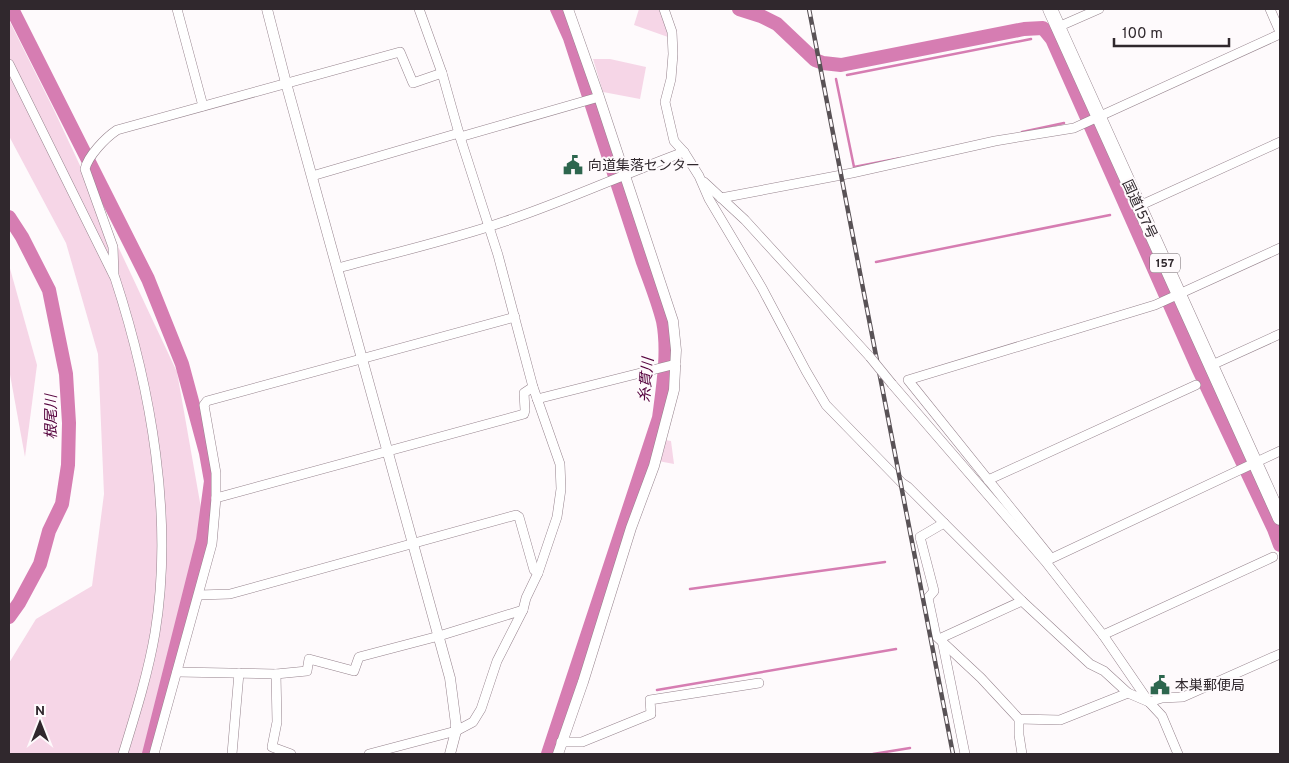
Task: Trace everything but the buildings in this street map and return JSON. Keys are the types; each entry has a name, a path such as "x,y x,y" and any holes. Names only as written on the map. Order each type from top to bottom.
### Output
{"highway":[{"name":"国道157号","path":"1050,9 1096,118 1180,295 1280,518"}],"street":[{"path":"177,9 203,106"},
{"path":"267,9 440,636 450,678 456,731 450,754"},
{"path":"369,754 456,731 474,722 481,709 497,660 523,610 526,598 538,573 557,516 562,479 560,464 533,387 489,227 459,135 442,73 419,9"},
{"path":"558,754 654,466 674,390 669,365 676,343 673,321 618,177 593,99 568,9"},
{"path":"664,9 672,32 674,54 671,79 665,102 674,141 684,152 698,176 709,200 762,288 826,405 864,445 1022,602 1090,664 1104,671 1128,692 1149,702 1162,698 1182,697 1280,654"},
{"path":"1058,27 1099,9"},
{"path":"721,198 852,173 995,141 1074,128 1280,33 1270,9"},
{"path":"115,278 114,247 85,169 94,153 117,130 400,52 413,83 442,73"},
{"path":"9,64 115,278 142,379 153,443 160,518 161,572 155,634 123,754"},
{"path":"312,176 593,99"},
{"path":"1139,206 1280,142"},
{"path":"338,268 489,227 684,152"},
{"path":"698,176 746,220 1048,559"},
{"path":"1178,754 1162,716 1149,702 1104,635 988,480 908,380 1155,305 1280,248"},
{"path":"154,754 212,544 216,473 204,405 207,401 515,317"},
{"path":"1212,365 1280,334"},
{"path":"537,399 669,365"},
{"path":"988,480 1196,385"},
{"path":"216,498 524,414 526,410 524,393 533,387"},
{"path":"1048,559 1280,451"},
{"path":"199,595 230,594 516,515 534,570 538,573"},
{"path":"944,523 920,537 934,591 928,598 936,636 942,639 1019,719 1060,720 1128,692"},
{"path":"1104,635 1273,557"},
{"path":"942,639 1022,602"},
{"path":"177,672 276,674 307,671 310,660 354,671 359,657 440,636 523,610"},
{"path":"942,639 965,754"},
{"path":"232,754 239,673"},
{"path":"276,674 277,722 272,751 291,754"},
{"path":"562,742 582,742 651,714 650,700 759,683"},
{"path":"1019,719 1018,735 1022,754"}],"shaded area":[{"path":"639,9 658,9 666,22 668,37 634,25"},
{"path":"9,20 53,108 177,372 204,525 170,671 146,754 9,754 9,663 36,619 92,586 104,494 98,354 66,243 9,136"},
{"path":"593,59 610,59 646,67 640,99 603,92"},
{"path":"9,265 37,365 25,457 9,369"},
{"path":"665,440 671,441 674,464 658,461"}],"waterway":[{"path":"12,9 148,279 182,364 206,453 211,481 203,540 149,754"},
{"name":"糸貫川","path":"548,754 659,418 665,357 665,333 659,306 570,38 557,9"},
{"path":"739,9 761,16 777,24 815,60 841,65 1024,29 1043,28 1052,39 1198,368 1280,545"},
{"path":"847,75 1031,39"},
{"path":"836,79 854,167 901,158"},
{"path":"1022,132 1064,123"},
{"path":"876,262 1110,215"},
{"name":"根尾川","path":"9,217 22,237 49,290 66,374 69,423 68,465 62,504 49,531 40,564 19,603 9,617"},
{"path":"690,589 885,562"},
{"path":"657,690 896,649"},
{"path":"873,754 910,748"}],"railway":[{"path":"809,9 953,754"}],"place":[{"name":"向道集落センター","path":"573,165"},
{"name":"本巣郵便局","path":"1160,685"}]}
